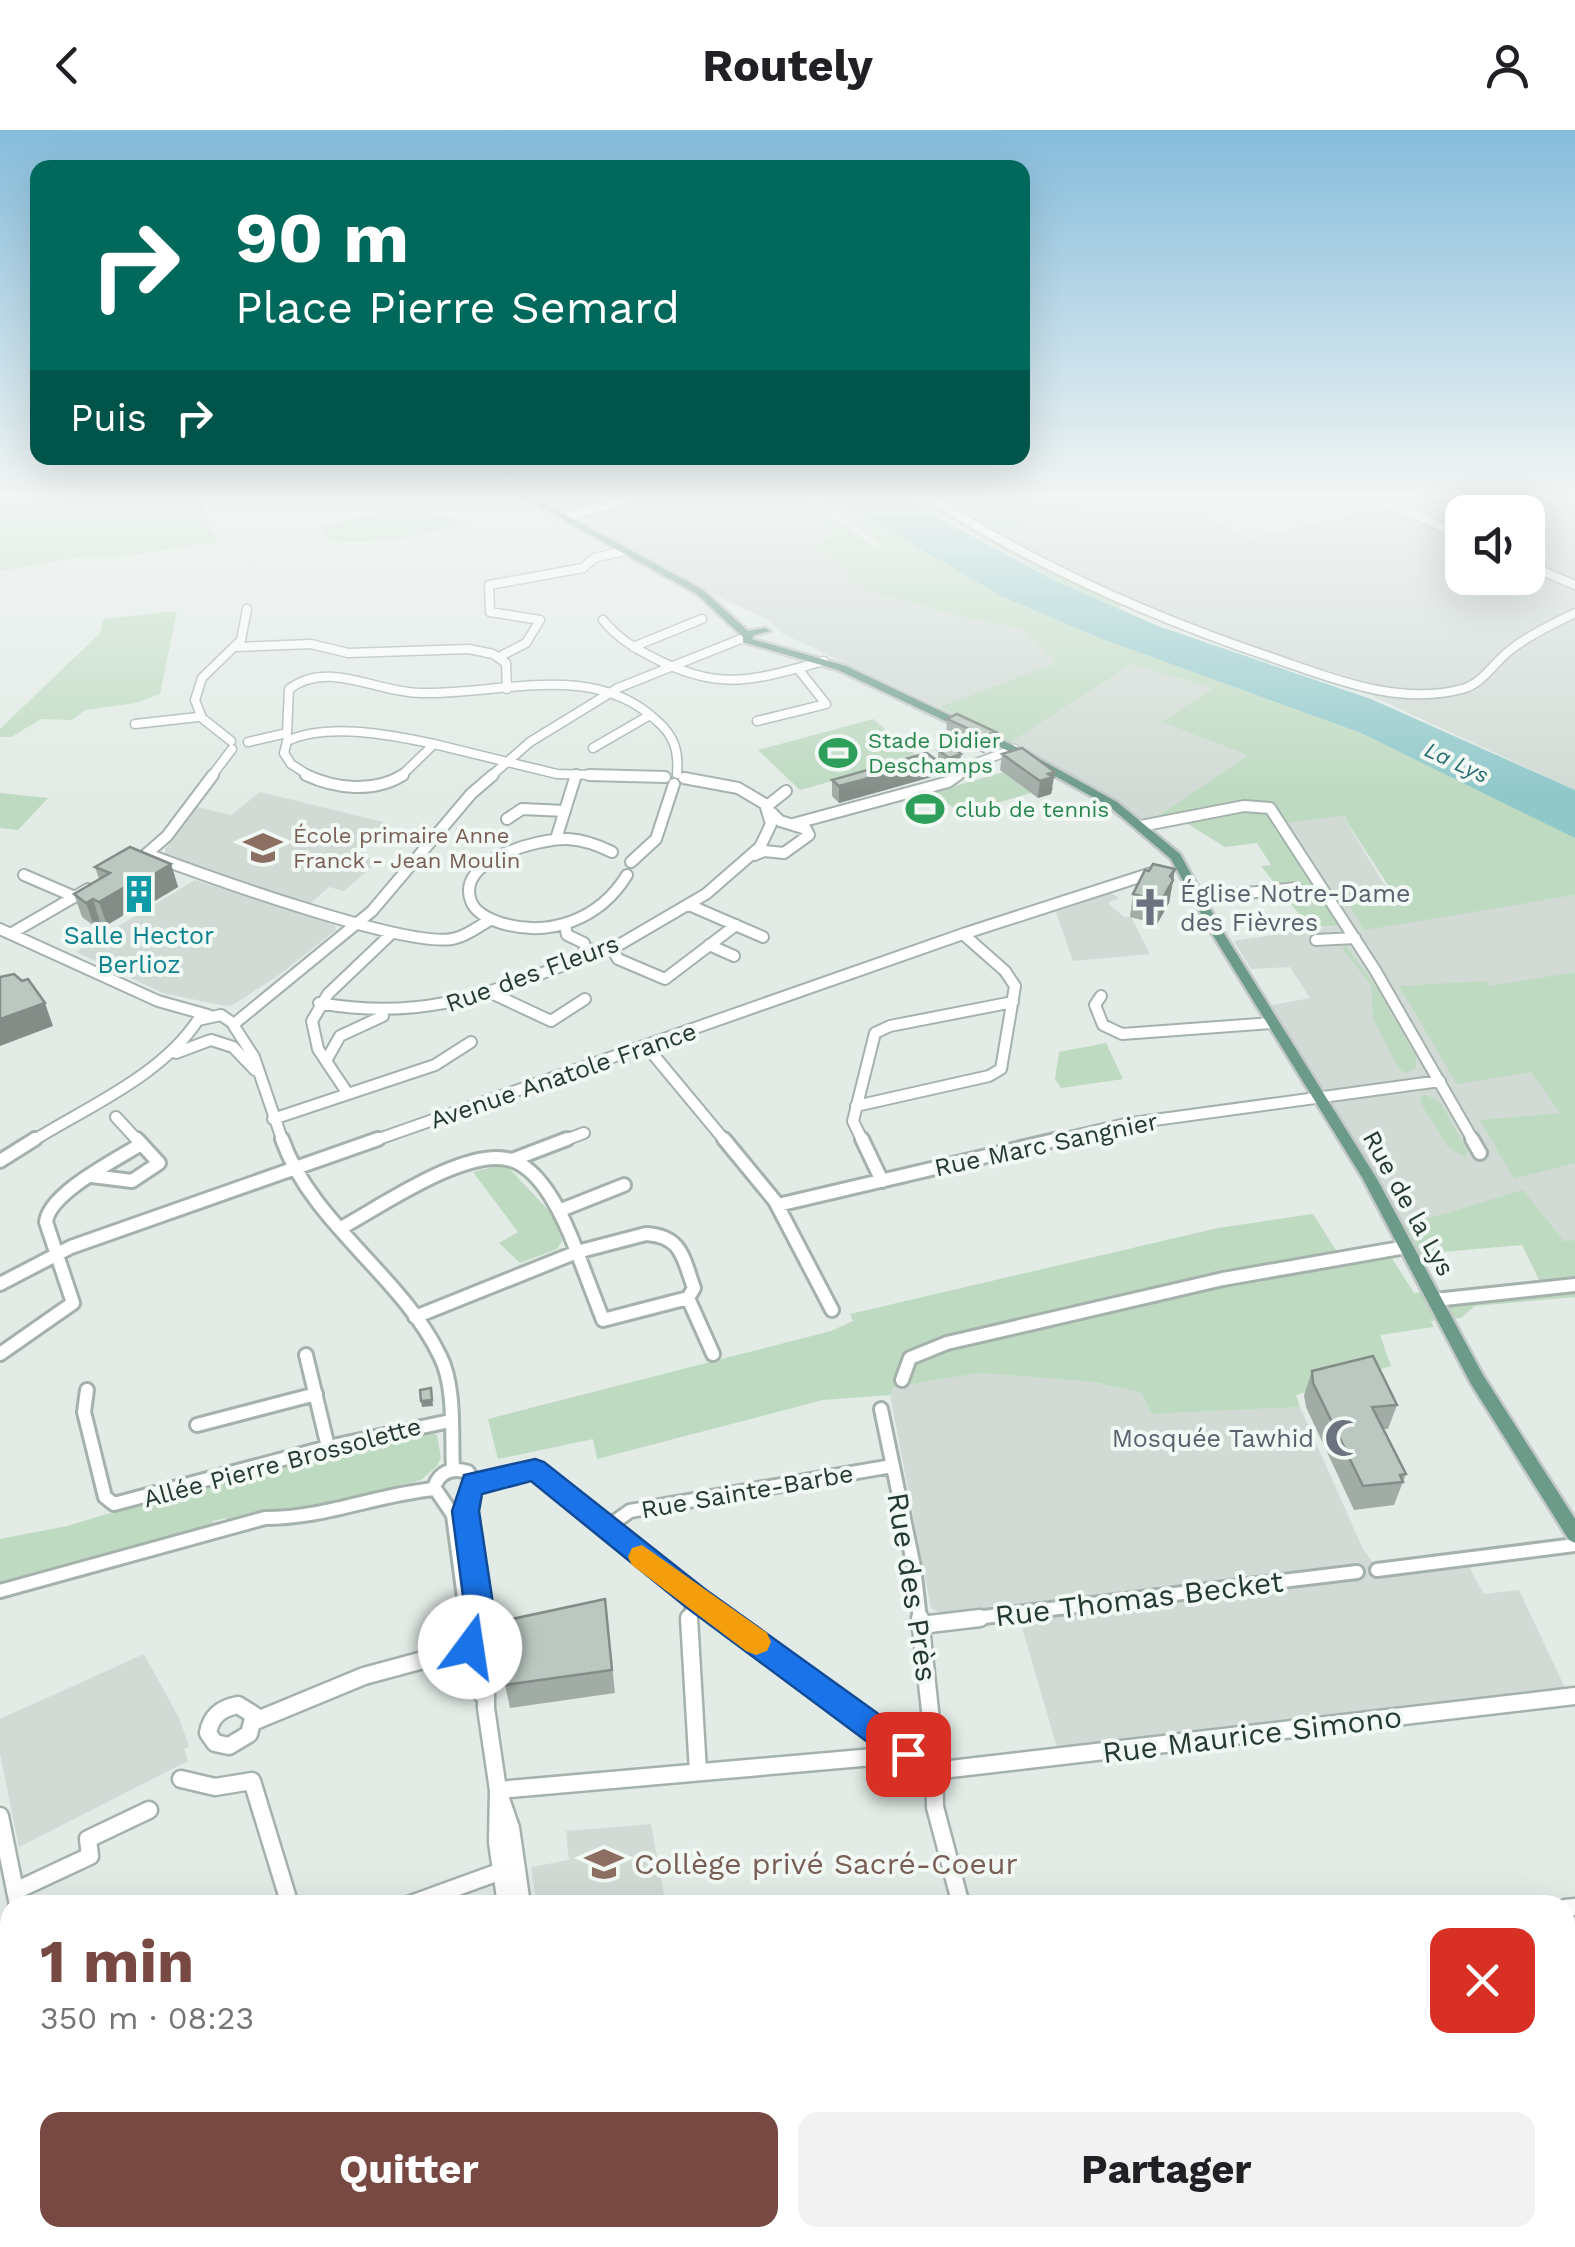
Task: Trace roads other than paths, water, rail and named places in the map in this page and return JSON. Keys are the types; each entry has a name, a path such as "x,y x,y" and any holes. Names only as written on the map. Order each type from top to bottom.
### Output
{"main road":[{"path":"705,597 753,641 776,643 779,636 732,619"},
{"path":"753,641 766,631"},
{"name":"Rue de la Lys","path":"779,636 803,654"},
{"name":"Rue de la Lys","path":"753,641 824,661 1014,750 1104,799 1176,857 1197,898 1370,1179 1477,1379 1575,1534"},
{"path":"1162,846 1173,861 1169,880 1187,877"},
{"name":"Rue de la Lys","path":"1169,880 1197,898"}],"street":[{"path":"236,647 311,644 348,653 466,649 498,656 524,645 540,622 539,618 490,612 489,597"},
{"path":"1112,597 1169,623 1376,691 1468,688 1521,642 1575,613"},
{"path":"231,745 198,717 195,705 204,678 244,636 246,609"},
{"path":"634,647 702,619"},
{"path":"603,620 615,638 669,666 730,683 800,670 824,661"},
{"path":"159,1062 226,1036 272,992 358,923 400,882 464,802 505,762 558,722 669,666 716,648 753,641"},
{"path":"498,656 508,667 507,689"},
{"path":"758,721 826,704 800,670"},
{"path":"490,920 448,941 392,932 289,901 254,895 143,857 167,836 231,745 287,732 289,689 301,679 320,673 372,689 400,692 585,686 609,693 650,714 674,741 675,778 654,844 602,905 564,926 513,926 490,920 470,902 470,886 475,876 506,852 556,839 592,843 614,854 629,869"},
{"path":"593,748 650,714"},
{"path":"136,724 198,717"},
{"path":"434,744 398,779 362,788 328,782 297,769 285,757 287,741 307,735 354,734 434,744 576,775 675,778 737,786 791,824 808,830"},
{"path":"769,810 773,828 822,819 945,783 977,762 1014,750"},
{"path":"556,839 576,775"},
{"path":"769,810 786,791"},
{"path":"1141,826 1202,812 1257,805 1268,808 1355,938 1480,1153"},
{"path":"507,818 522,809 565,810"},
{"path":"754,855 789,851 822,819"},
{"name":"Rue des Fleurs","path":"320,1003 397,1014 444,1007 575,961 586,950 612,950 690,905 754,855 773,828"},
{"path":"764,842 765,848 774,852"},
{"path":"24,874 75,897"},
{"name":"Avenue Anatole France","path":"0,1284 58,1252 962,934 1130,878 1150,876 1169,880"},
{"path":"12,933 106,878"},
{"path":"1197,898 1298,888"},
{"path":"690,905 763,937"},
{"path":"612,950 618,959 664,979 736,925"},
{"path":"564,926 567,935 584,943 586,950"},
{"path":"0,929 158,1000 230,1018 254,1057 293,1170 415,1317 442,1358 453,1470"},
{"path":"348,1094 311,1030 320,1003 392,932"},
{"path":"856,1106 998,1072 1015,986 1010,976 962,934"},
{"path":"1316,940 1355,938"},
{"path":"709,945 734,956"},
{"path":"0,1161 159,1062 182,1044 192,1029 215,1015 272,992"},
{"path":"489,992 551,1022 585,999"},
{"path":"1101,996 1095,1006 1101,1022 1122,1034 1273,1023"},
{"path":"158,1000 192,1029 196,1038 238,1051 258,1073"},
{"path":"882,1180 855,1132 856,1106 873,1038 879,1029 1013,1002"},
{"path":"327,1059 330,1046 340,1036 368,1021 397,1014"},
{"path":"273,1119 435,1065 471,1042"},
{"path":"647,1047 778,1205 832,1310"},
{"path":"1317,1097 1440,1081"},
{"name":"Rue Marc Sangnier","path":"778,1205 1125,1124 1317,1097"},
{"path":"92,1176 132,1181 159,1163 116,1117"},
{"path":"341,1228 463,1166 495,1158 512,1160 584,1133"},
{"path":"0,1354 73,1302 46,1222 48,1210 141,1144"},
{"path":"415,1317 577,1253 649,1233 666,1236 676,1245 694,1286 688,1298 603,1320 577,1253 560,1210 512,1160"},
{"path":"560,1210 624,1185"},
{"path":"902,1380 902,1368 909,1357 936,1346 1223,1279 1406,1247"},
{"path":"1434,1300 1575,1285"},
{"path":"688,1298 713,1354"},
{"path":"306,1355 328,1448"},
{"name":"Allée Pierre Brossolette","path":"87,1390 84,1409 88,1429 105,1497 114,1504 427,1423 450,1421"},
{"path":"197,1424 316,1394"},
{"name":"Rue des Près","path":"880,1409 914,1567 934,1748 930,1766 957,1895"},
{"name":"Rue Sainte-Barbe","path":"606,1528 630,1511 892,1466"},
{"path":"477,1646 465,1511 471,1488 468,1472 453,1470 438,1478 439,1494 454,1520 477,1646 498,1790 496,1836 518,1895"},
{"path":"0,1592 274,1517 307,1518 405,1492 439,1494 456,1501 471,1488 528,1470 540,1473 696,1598 908,1754 930,1766"},
{"path":"1377,1570 1575,1545"},
{"name":"Rue Thomas Becket","path":"921,1625 1357,1572"},
{"path":"696,1598 689,1619 698,1772"},
{"path":"254,1721 364,1676 477,1646"},
{"name":"Rue Maurice Simono","path":"930,1766 951,1771 1575,1696"},
{"path":"498,1790 908,1754"},
{"path":"181,1779 215,1787 252,1781 287,1895"},
{"path":"22,1895 90,1856 88,1839 149,1810"},
{"path":"0,1816 16,1895"},
{"path":"435,1895 509,1868"},
{"path":"507,1895 509,1868"}],"water":[{"name":"La Lys","path":"1003,597 1092,597 1158,626 1371,699 1575,790 1575,838 1361,733 1102,639"}],"place":[{"name":"Stade Didier Deschamps","path":"838,753"},
{"name":"club de tennis","path":"925,809"},
{"name":"École primaire Anne Franck - Jean Moulin","path":"263,848"},
{"name":"Salle Hector Berlioz","path":"139,894"},
{"name":"Église Notre-Dame des Fièvres","path":"1150,907"},
{"name":"Mosquée Tawhid","path":"1344,1438"},
{"name":"Collège privé Sacré-Coeur","path":"604,1864"}]}
